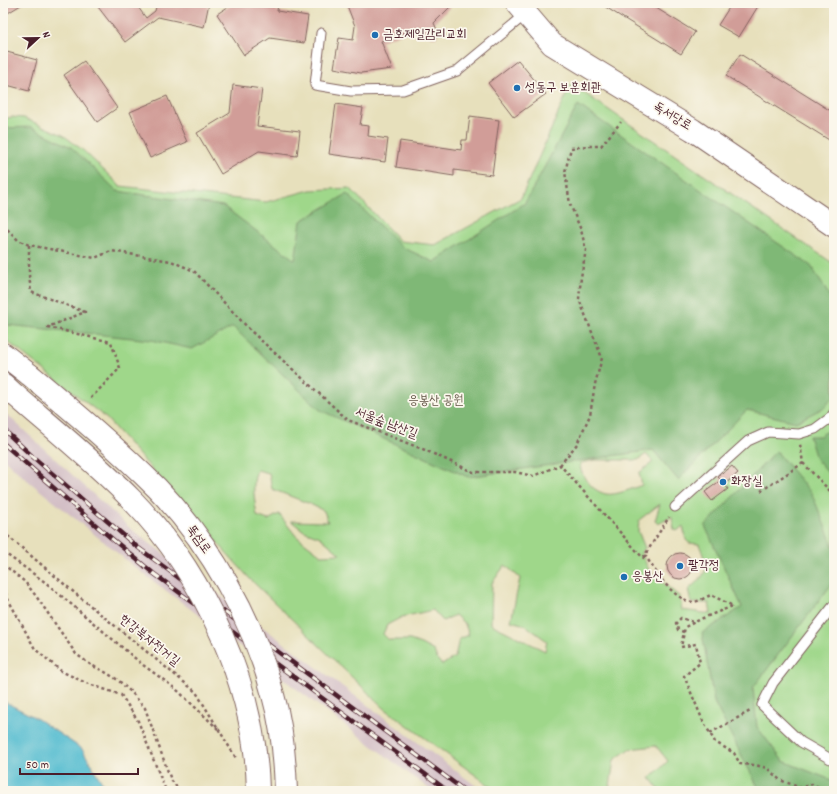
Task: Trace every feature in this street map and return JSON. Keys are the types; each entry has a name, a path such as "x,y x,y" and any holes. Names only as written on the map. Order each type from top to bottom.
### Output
{"main road":[{"name":"독서당로","path":"522,8 552,44 694,130 834,226"},
{"name":"뚝섬로","path":"3,354 83,419 157,489 202,543 236,600 263,663 273,695 281,730 286,791"},
{"name":"뚝섬로","path":"9,389 106,474 133,501 182,562 220,632 242,693 252,731 258,791"}],"lane":[{"path":"321,33 315,85 351,90 403,90 457,71 522,8"},
{"path":"675,507 748,441 768,432 799,434 815,430 834,413"},
{"path":"834,605 773,683 762,705 801,742 834,761"}],"path":[{"path":"620,122 601,146 571,148 565,172 570,204 581,230 586,250 579,299 602,358 590,415 577,444 560,466 643,558 675,507"},
{"name":"서울숲 남산길","path":"3,225 18,240 30,245 95,258 111,251 171,261 194,271 252,332 348,420 426,450 473,472 515,472 533,476 560,466"},
{"path":"30,245 29,275 31,292 85,312 48,327 111,342 120,368 89,400"},
{"path":"799,434 803,463 834,494"},
{"path":"761,491 803,463"},
{"name":"한강북자전거길","path":"3,532 196,692 238,761"},
{"path":"3,552 45,582 143,665 176,689 221,732"},
{"path":"645,555 657,575 684,599 695,602 711,595 733,606 685,627 681,647 696,644 700,663 684,676 697,708 715,742 734,753 740,764 755,765 767,768 780,780 800,788 812,784 827,791"},
{"path":"3,564 25,582 76,654 91,665 118,680 145,708 171,780 180,791"},
{"path":"3,587 35,649 61,671 86,683 121,695 138,721 166,791"},
{"path":"684,632 678,630 676,623 681,618 694,622"},
{"path":"710,733 762,705"}],"shaded area":[{"path":"3,411 132,530 483,791 432,791 136,568 21,475 3,458"}],"green space":[{"name":"응봉산 공원","path":"571,84 834,264 834,791 660,791 650,778 668,761 656,746 629,749 614,760 610,786 606,791 497,791 384,708 250,579 106,418 3,338 3,119 12,117 24,118 63,135 84,151 120,186 266,202 310,190 350,188 400,241 435,245 521,198","holes":["646,454 653,462 639,473 642,485 614,494 606,494 596,490 582,473 580,463 595,460 638,460","257,470 269,473 272,489 324,511 328,522 291,521 304,531 320,537 340,554 321,555 296,536 279,514 268,520 257,516 254,493 255,475","660,504 655,521 658,524 672,517 674,529 677,531 683,526 686,540 689,543 699,544 705,560 706,570 688,590 691,603 709,603 711,614 682,610 680,597 650,572 641,553 645,548 638,531 639,520","505,565 520,578 511,621 525,625 547,641 545,651 491,624 492,583","433,610 443,621 455,615 465,624 469,635 459,639 455,657 442,665 437,659 434,651 421,644 410,640 389,640 383,634 387,625 402,617"]},
{"path":"578,105 811,266 834,303 834,396 825,407 796,422 747,410 678,480 653,450 468,477 320,410 233,327 192,349 151,340 7,325 3,321 3,128 31,127 71,147 117,191 223,206 295,260 301,221 347,194 402,247 434,262 525,203"},
{"path":"834,426 834,480 816,459 809,436 820,436"},
{"path":"776,451 812,494 834,548 834,581 753,688 757,727 783,761 834,781 834,791 760,791 714,702 702,633 742,607 705,526"}],"water":[{"path":"3,701 36,718 82,749 107,791 3,791"}],"building":[{"path":"3,3 24,3 3,16"},
{"path":"95,3 135,3 146,18 155,11 157,3 209,3 204,27 158,17 125,42"},
{"path":"234,3 278,3 277,11 308,16 304,43 270,38 244,55 217,14"},
{"name":"금호제일감리교회","path":"346,3 452,3 452,5 434,23 438,32 436,38 411,30 381,41 392,69 361,73 334,68 339,38 353,40 355,26"},
{"path":"599,3 648,3 695,32 681,54"},
{"path":"732,3 760,3 739,37 718,25"},
{"path":"3,51 37,60 29,91 3,84"},
{"path":"740,54 834,113 834,143 726,76"},
{"name":"성동구 보훈회관","path":"518,60 546,94 514,117 488,83"},
{"path":"84,61 117,108 97,122 64,75"},
{"path":"233,85 262,89 257,126 300,131 297,156 259,151 221,174 197,133 230,113"},
{"path":"167,96 187,142 150,158 130,112"},
{"path":"336,104 363,108 360,125 369,126 368,136 388,139 385,162 329,154"},
{"path":"470,116 499,120 492,175 454,170 454,176 396,167 400,141 461,150 462,140 467,140"},
{"name":"화장실","path":"732,466 738,473 725,484 728,489 712,501 705,492 721,480 718,477"},
{"name":"팔각정","path":"680,553 689,557 693,566 689,575 680,579 671,575 667,566 671,557"}],"railway":[{"path":"3,429 136,546 465,791"},
{"path":"3,443 98,527 153,573 448,791"}],"place":[{"name":"금호제일감리교회","path":"375,35"},
{"name":"성동구 보훈회관","path":"517,88"},
{"name":"화장실","path":"723,482"},
{"name":"팔각정","path":"680,566"},
{"name":"응봉산","path":"624,577"}]}
